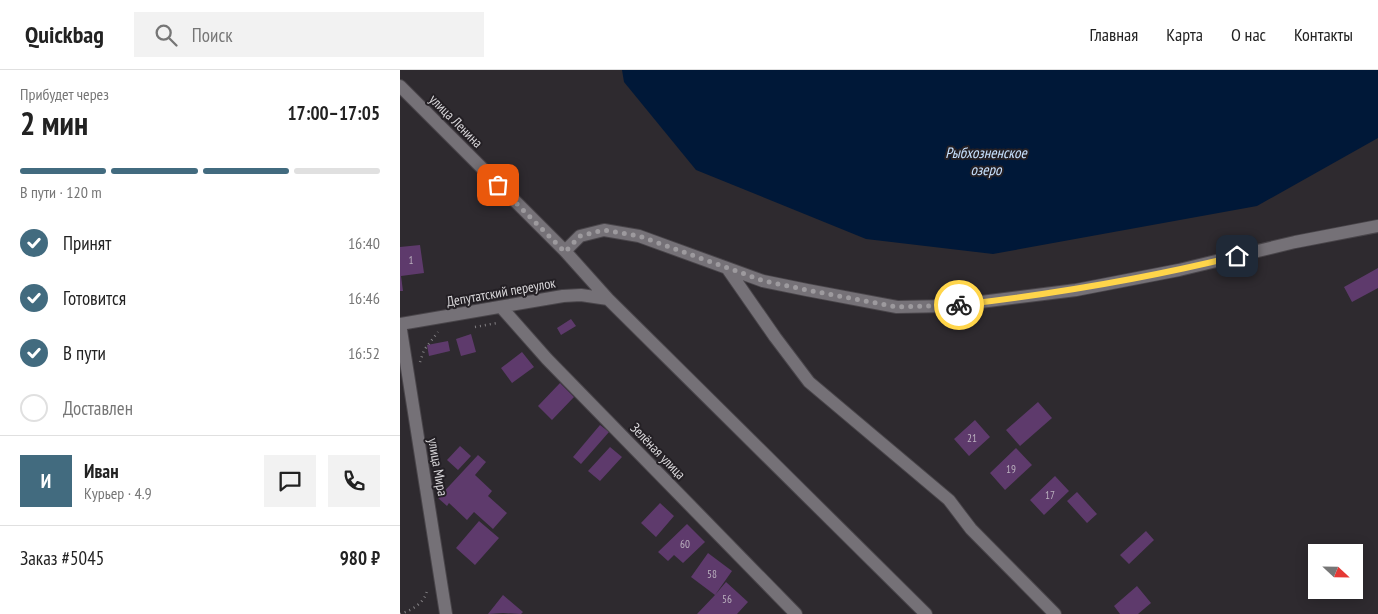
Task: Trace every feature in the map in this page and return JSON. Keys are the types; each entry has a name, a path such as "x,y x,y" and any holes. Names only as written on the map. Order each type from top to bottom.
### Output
{"street":[{"name":"улица Ленина","path":"400,86 565,252 608,299 926,614"},
{"path":"565,252 580,236 604,230 639,236 764,281 897,307 949,306 1076,290 1179,270 1295,242 1378,226"},
{"path":"727,268 774,337 809,382 949,500 971,529 1056,614"},
{"name":"Депутатский переулок","path":"400,324 563,296 581,295 608,299"},
{"name":"Зелёная улица","path":"501,307 547,359 796,614"},
{"name":"улица Мира","path":"400,324 446,614"}],"path":[{"path":"408,375 418,366 424,350 438,332"},
{"path":"400,614 421,602 427,594 428,584 435,578 440,569"}],"water":[{"name":"Рыбхозненское озеро","path":"622,70 1378,70 1378,138 1257,206 993,254 866,239 696,170 624,82"}],"building":[{"path":"420,245 424,273 401,276 403,291 400,291 400,247"},
{"path":"1378,268 1378,288 1352,302 1344,287"},
{"path":"571,319 576,326 561,335 557,328"},
{"path":"471,334 476,352 461,356 456,339"},
{"path":"448,341 450,351 429,356 427,345"},
{"path":"522,352 534,367 512,383 501,368"},
{"path":"560,383 574,397 552,420 538,406"},
{"path":"1038,402 1052,418 1020,446 1006,430"},
{"path":"975,420 990,437 969,456 954,439"},
{"path":"600,425 609,432 581,464 573,457"},
{"path":"460,446 471,456 458,470 447,460"},
{"path":"610,447 622,457 600,481 588,471"},
{"path":"1016,448 1032,465 1005,490 990,473"},
{"path":"478,455 486,462 475,475 492,491 488,496 507,513 493,529 474,512 467,520 449,503 447,506 438,498"},
{"path":"1055,476 1069,491 1044,515 1030,500"},
{"path":"1077,492 1097,514 1087,523 1067,501"},
{"path":"660,503 674,516 656,537 641,523"},
{"path":"479,521 499,538 475,565 456,548"},
{"path":"687,524 705,542 683,563 674,555 668,561 658,552"},
{"path":"1146,531 1154,540 1129,564 1120,555"},
{"path":"708,553 732,571 715,595 691,577"},
{"path":"726,582 748,602 737,614 697,614"},
{"path":"1137,586 1151,603 1138,614 1120,614 1114,606"},
{"path":"503,595 523,612 521,614 488,614"}],"way so far":[{"path":"498,185 565,252 580,236 604,230 639,236 764,281 897,307 959,305"}],"route":[{"path":"959,305 1076,290 1179,270 1237,256"}]}
